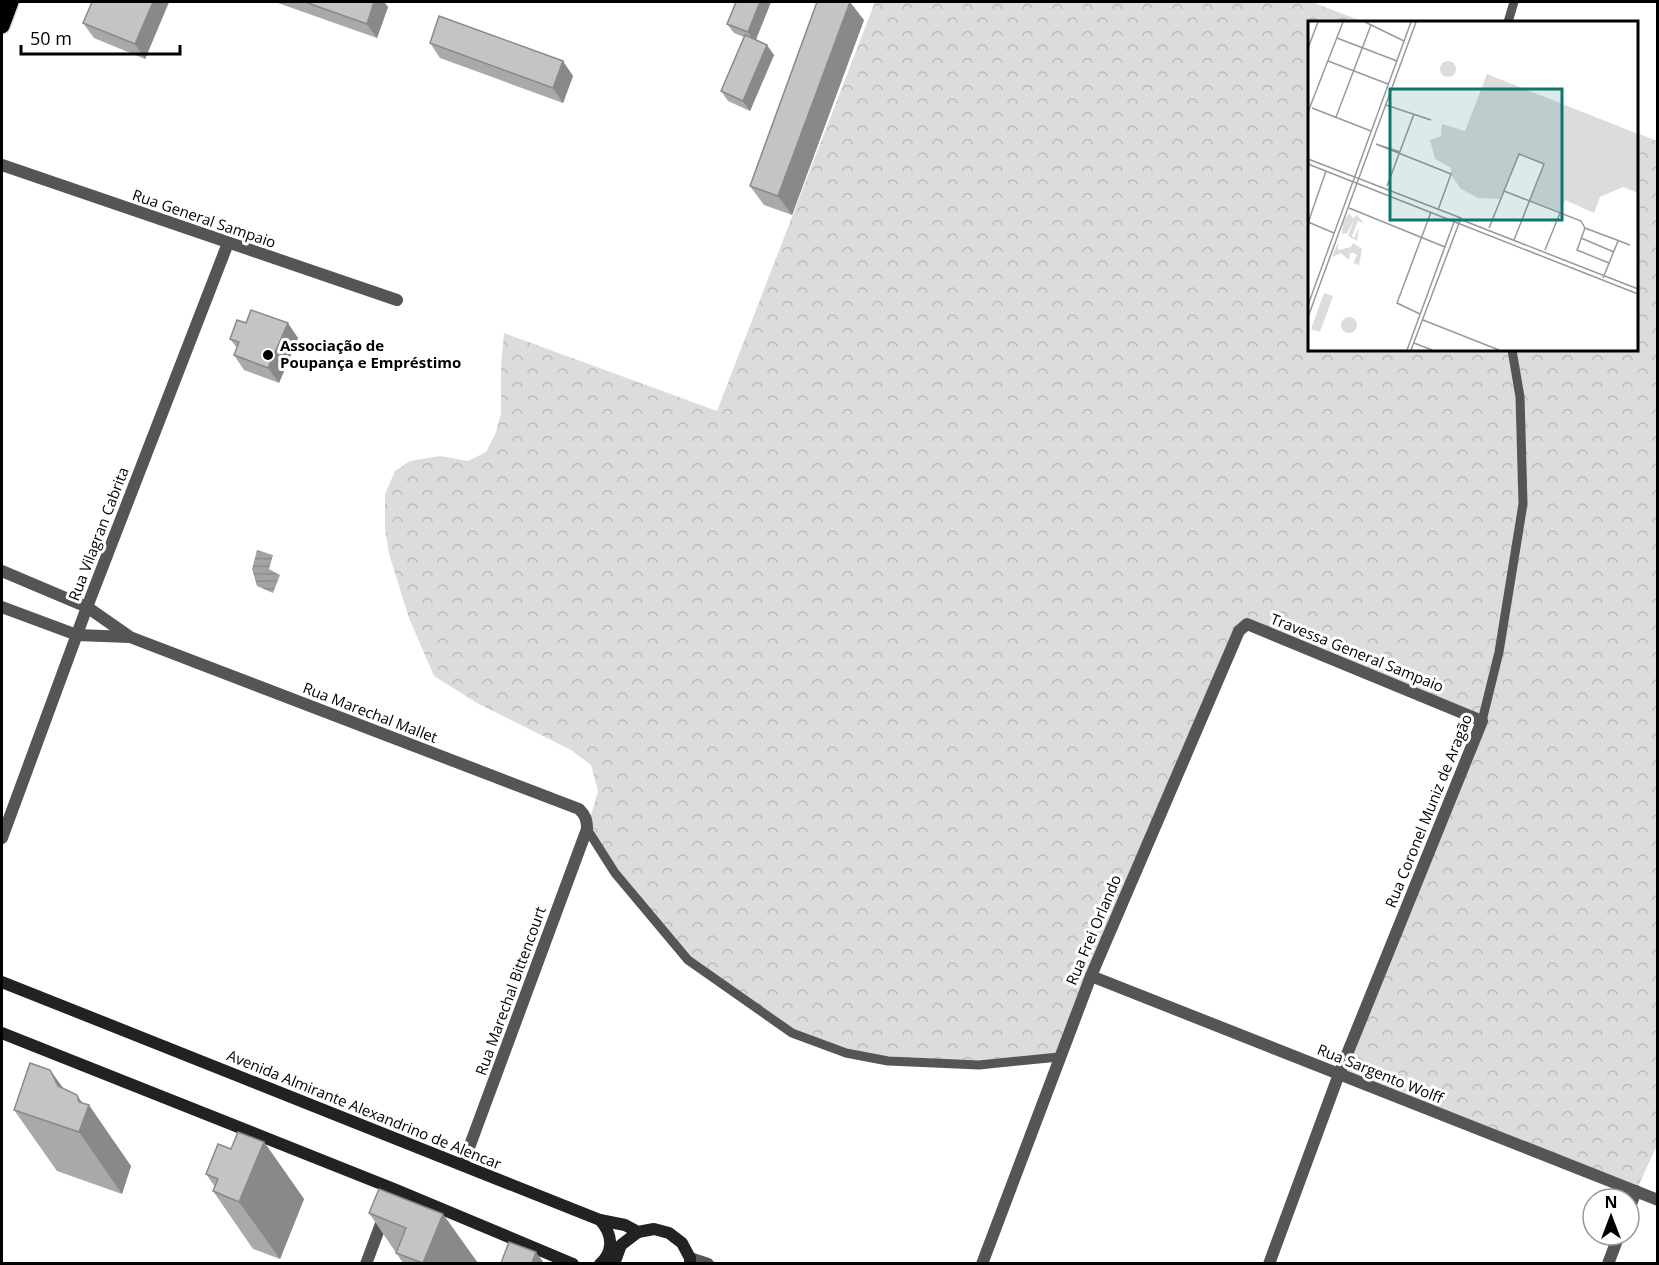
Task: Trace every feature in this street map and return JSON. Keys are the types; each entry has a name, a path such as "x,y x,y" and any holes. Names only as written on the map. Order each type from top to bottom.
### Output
{"main road":[{"path":"2,26 11,2"},
{"name":"Avenida Almirante Alexandrino de Alencar","path":"2,982 600,1220 626,1225 638,1232 654,1229 669,1233 682,1243 690,1261"},
{"path":"2,1033 394,1189 570,1263"},
{"path":"600,1220 606,1226 611,1244 608,1253 600,1263"},
{"path":"614,1263 621,1245 638,1232"}],"street":[{"name":"Rua General Sampaio","path":"2,165 397,300"},
{"name":"Rua Vilagran Cabrita","path":"2,838 87,607 228,243"},
{"name":"Rua Marechal Mallet","path":"2,571 87,607 130,637 579,809 587,820 587,828"},
{"name":"Rua Marechal Mallet","path":"2,607 77,635 130,637"},
{"name":"Rua Frei Orlando","path":"982,1263 1091,976 1239,631 1247,624 1254,627"},
{"name":"Travessa General Sampaio","path":"1254,627 1482,721"},
{"name":"Rua Coronel Muniz de Aragão","path":"1269,1263 1339,1074 1482,721"},
{"name":"Rua Marechal Bittencourt","path":"463,1164 587,828"},
{"name":"Rua Sargento Wolff","path":"1091,976 1626,1187"},
{"path":"366,1263 394,1189"},
{"name":"Rua Sargento Wolff","path":"1641,1193 1658,1200"},
{"path":"1608,1263 1614,1247"},
{"name":"Avenida Almirante Alexandrino de Alencar","path":"690,1261 708,1263"}],"lane":[{"path":"1508,21 1514,2"},
{"name":"Rua Coronel Muniz de Aragão","path":"1482,721 1498,652 1523,504 1520,397 1512,351"},
{"path":"587,828 615,873 688,960 792,1033 846,1053 888,1061 979,1065 1059,1058"}],"green space":[{"path":"875,2 1312,2 1361,21 1308,21 1308,351 1638,351 1638,133 1657,141 1658,1143 1638,1187 1626,1187 1339,1074 1481,721 1247,624 1059,1057 979,1065 888,1061 792,1033 688,960 587,829 598,791 591,765 571,750 477,703 434,676 409,618 389,554 385,528 385,494 395,471 410,461 440,456 468,461 486,452 495,435 501,414 504,333 717,411"}],"shaded area":[{"path":"257,550 273,555 269,569 280,575 273,593 257,586 252,569"}],"building":[{"path":"92,2 153,2 135,44 83,23"},
{"path":"305,2 374,2 367,24"},
{"path":"736,2 760,2 748,32 727,24"},
{"path":"817,2 850,2 778,196 750,186"},
{"path":"439,16 563,61 553,88 430,43"},
{"path":"745,35 767,45 743,101 721,91"},
{"path":"251,310 288,323 268,368 234,355 239,342 230,339 237,320 246,323"},
{"path":"30,1063 50,1070 58,1086 77,1095 79,1102 89,1105 79,1132 14,1110"},
{"path":"238,1132 264,1142 239,1202 213,1191 218,1179 206,1174 218,1144 231,1149"},
{"path":"379,1189 443,1214 423,1263 396,1253 406,1228 369,1213"},
{"path":"509,1242 536,1252 532,1263 501,1263"}],"place":[{"name":"Associação de Poupança e Empréstimo","path":"268,355"}]}
